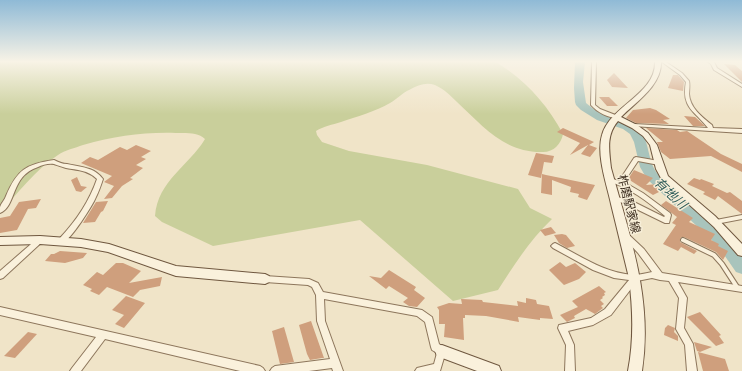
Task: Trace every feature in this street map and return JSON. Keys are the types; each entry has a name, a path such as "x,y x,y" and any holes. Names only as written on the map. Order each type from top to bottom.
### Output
{"main road":[{"name":"柞磨駅家線","path":"635,371 640,320 635,278 615,199 616,181 607,168 605,152 606,134 614,120 655,79"},
{"path":"614,120 634,125 651,140 656,149 657,163 665,178 716,222 731,237 742,252"},
{"path":"0,241 62,240 109,248 176,271 265,279"},
{"path":"442,351 494,371"}],"street":[{"path":"594,79 593,105 614,120"},
{"path":"686,79 688,82 686,88 687,99 694,112 710,126 711,129"},
{"path":"731,79 742,86"},
{"path":"634,125 742,131"},
{"path":"615,199 626,201 667,220 668,215 651,201 616,181 636,159 657,163"},
{"path":"0,211 8,203 18,178 25,170 34,165 54,162 58,165 86,169 97,175 100,179 98,186 83,214 62,240"},
{"path":"716,222 742,217"},
{"path":"623,233 641,251 660,277"},
{"path":"0,276 40,240"},
{"path":"555,246 596,268 614,275 635,278 652,276 740,289"},
{"path":"570,371 570,345 562,328 593,321 608,312 635,278"},
{"path":"265,279 309,282 315,285 320,295 321,321 337,367 275,371"},
{"path":"672,279 683,298 680,329 689,344 692,371"},
{"path":"320,295 419,312 429,320 435,347 442,351 437,368 420,371"},
{"path":"0,311 260,371"},
{"path":"75,371 103,334"}],"lane":[{"path":"683,240 714,255 740,289"}],"green space":[{"path":"0,79 519,79 542,103 557,123 563,134 559,144 554,149 547,152 529,151 517,148 506,143 485,129 444,91 435,85 428,84 422,84 412,88 379,109 316,131 322,142 349,151 427,165 518,189 530,208 552,219 529,244 498,290 453,301 360,220 213,246 162,222 155,216 157,203 168,183 205,139 195,134 152,133 130,135 95,142 67,150 50,161 27,182 0,213"}],"building":[{"path":"620,79 628,88 612,87 607,80"},
{"path":"671,79 682,79 684,82 683,91 668,88"},
{"path":"599,97 609,97 618,106 607,106"},
{"path":"650,108 670,119 663,120 669,124 636,123 626,118 633,110"},
{"path":"684,116 695,117 705,126 693,126"},
{"path":"563,128 594,142 589,145 597,148 590,157 581,154 588,145 570,155 580,143 557,132"},
{"path":"646,128 677,130 680,132 687,131 721,154 742,164 742,172 711,156 670,159 661,152 657,142 663,142"},
{"path":"136,145 151,151 141,157 146,159 136,165 143,168 130,178 133,179 122,186 112,198 104,199 114,186 104,182 112,176 81,163 90,157 98,160 120,147 127,150"},
{"path":"536,153 554,156 552,163 544,162 541,178 528,175"},
{"path":"634,170 653,178 646,185 659,184 665,189 653,195 628,179"},
{"path":"542,174 595,185 587,200 578,197 579,194 570,192 571,187 552,180 552,195 541,193"},
{"path":"77,177 81,186 87,187 81,192 76,191 71,180"},
{"path":"694,178 714,184 712,186 727,193 730,192 742,201 742,214 718,196 715,200 703,194 705,192 687,184"},
{"path":"41,199 36,208 28,209 17,230 0,233 0,218 10,216 19,202"},
{"path":"108,201 95,222 83,223 96,202"},
{"path":"666,201 693,218 689,222 715,234 711,240 719,244 718,246 728,251 723,260 716,252 684,237 681,237 680,242 697,251 694,254 681,247 678,251 663,244 676,225 672,223 677,217 661,205"},
{"path":"551,227 556,233 545,236 540,230"},
{"path":"554,235 566,235 575,246 567,248 559,243"},
{"path":"60,251 87,253 83,258 65,263 45,261 51,254"},
{"path":"560,262 566,267 575,263 586,272 579,279 564,285 549,270"},
{"path":"116,263 123,263 141,271 129,283 162,277 160,286 140,290 133,297 107,287 99,295 90,291 92,289 83,285 97,272 103,275"},
{"path":"389,270 416,287 414,290 425,298 417,307 409,306 403,302 408,298 389,286 386,289 369,276 381,278"},
{"path":"599,286 606,292 600,300 604,304 601,306 603,308 595,314 586,309 574,316 575,318 567,322 560,315 578,307 572,301"},
{"path":"126,296 145,303 124,328 115,324 124,315 112,310"},
{"path":"526,298 536,300 537,304 549,306 553,319 540,318 540,320 518,317 519,322 486,316 465,315 465,318 463,318 464,340 444,337 445,324 439,324 439,310 437,307 449,303 462,304 461,299 482,300 483,302 518,306 517,301 526,303"},
{"path":"700,312 721,335 719,336 724,343 716,346 687,317"},
{"path":"311,321 324,358 310,360 307,354 299,325"},
{"path":"668,325 675,328 674,332 678,336 678,341 664,335 665,328"},
{"path":"284,327 294,362 280,364 272,331"},
{"path":"28,332 37,334 15,358 4,356"},
{"path":"694,342 712,347 700,352 697,351"},
{"path":"698,352 725,359 729,371 703,371"}],"waterway":[{"name":"有地川","path":"579,79 580,102 582,105 601,117 634,131 640,142 646,167 652,176 724,242 742,267"}]}
